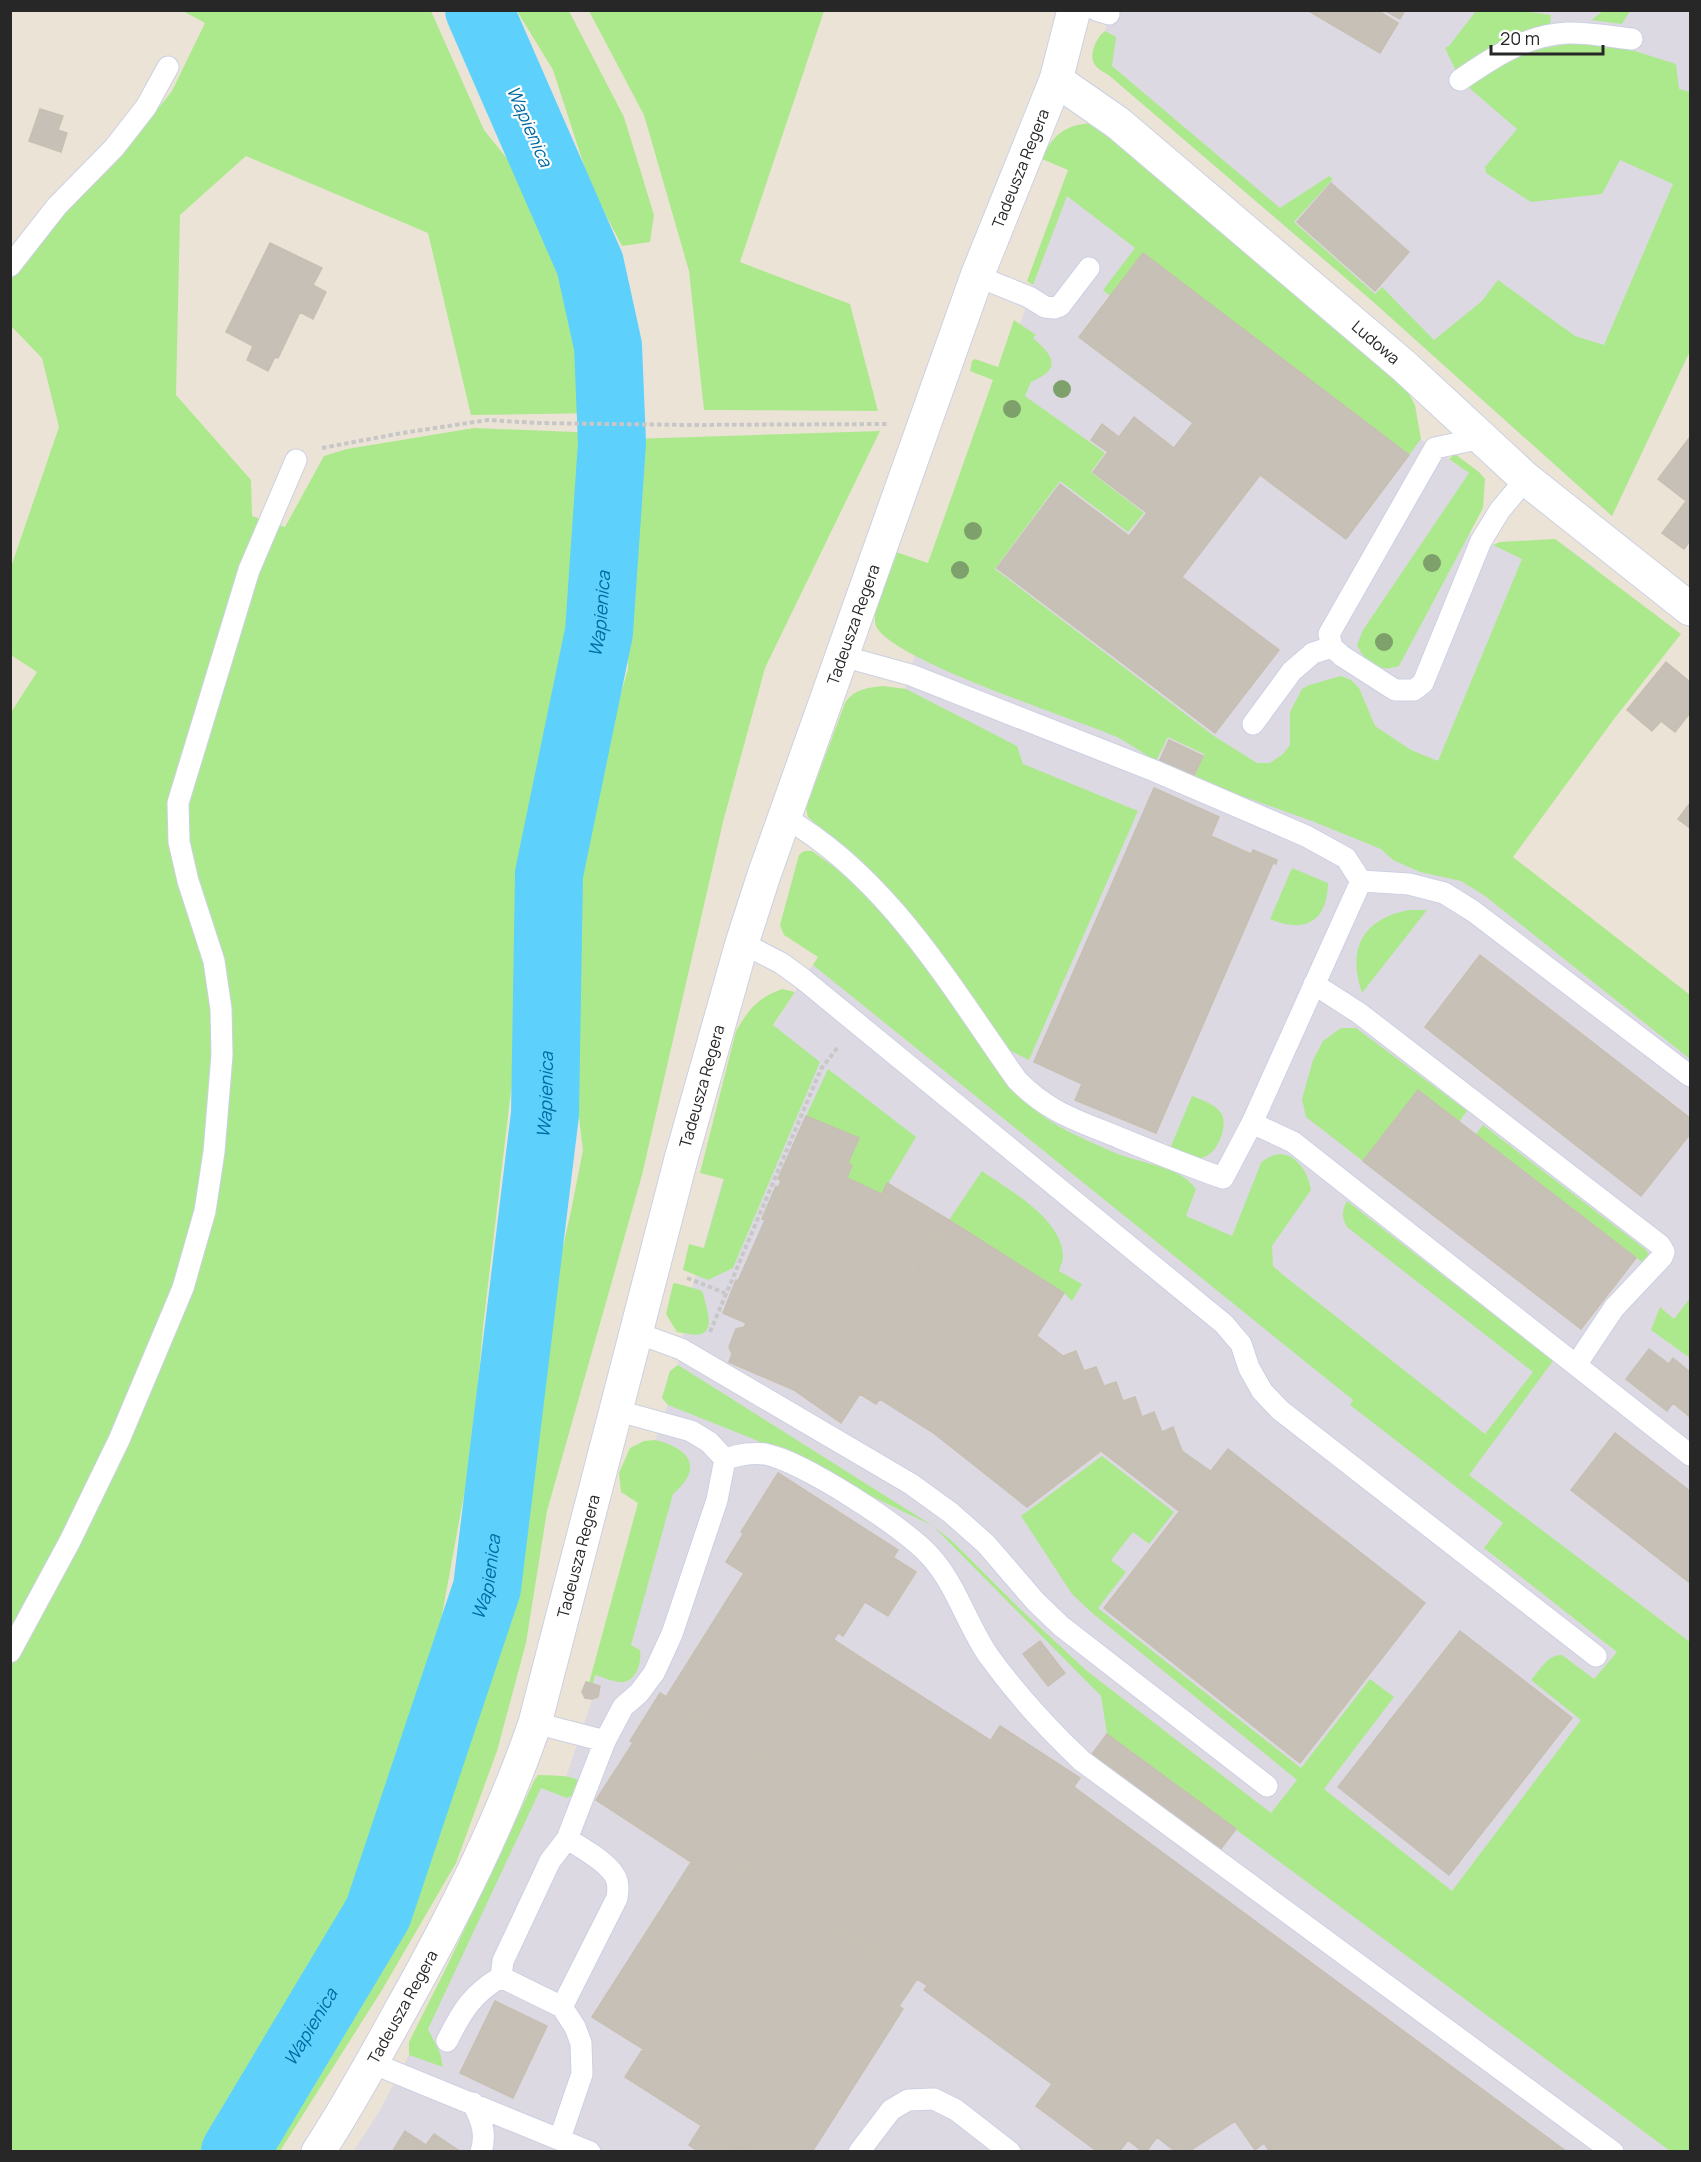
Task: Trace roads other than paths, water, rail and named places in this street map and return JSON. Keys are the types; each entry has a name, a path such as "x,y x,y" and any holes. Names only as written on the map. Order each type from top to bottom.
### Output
{"street":[{"name":"Tadeusza Regera","path":"318,2151 372,2063 449,1924 494,1829 535,1723 681,1159 742,943 784,817 977,276 1056,80 1074,10"},
{"name":"Ludowa","path":"1056,80 1118,123 1404,366 1526,479 1690,609"}],"lane":[{"path":"1460,80 1510,48 1546,36 1567,33 1632,39"},
{"path":"10,266 57,206 114,148 146,107 168,67"},
{"path":"977,276 1029,297 1046,307 1054,308 1060,306 1089,268"},
{"path":"1482,438 1435,448 1329,634 1332,647 1395,690 1414,690 1424,682 1481,541 1500,510 1526,479"},
{"path":"10,1652 16,1645 70,1541 119,1440 183,1288 205,1211 219,1098 222,1054 221,1009 214,961 188,881 179,842 177,803 249,570 296,460"},
{"path":"1253,724 1292,672 1313,653 1332,647"},
{"path":"842,656 910,675 1155,771 1306,836 1346,858 1361,881"},
{"path":"784,817 811,833 881,895 913,931 1017,1080 1034,1097 1057,1112 1223,1178 1252,1123 1361,881"},
{"path":"1361,881 1409,884 1444,893 1473,911 1690,1076"},
{"path":"742,943 781,963 803,979 1224,1324 1241,1344 1249,1368 1262,1391 1280,1410 1596,1656"},
{"path":"1314,984 1359,1013 1660,1245 1664,1252 1662,1257 1614,1308 1576,1365"},
{"path":"1252,1123 1293,1142 1690,1455"},
{"path":"637,1333 681,1349 700,1359 911,1485 951,1513 986,1544 1036,1602 1061,1626 1267,1786"},
{"path":"501,1977 507,1951 550,1861 567,1839 605,1741 623,1707 639,1693 654,1673 672,1634 723,1477 725,1460 709,1442 691,1431 615,1410"},
{"path":"725,1460 749,1452 787,1461 840,1491 913,1539 942,1571 987,1654 1036,1716 1082,1761 1612,2151"},
{"path":"535,1723 605,1741"},
{"path":"562,2007 617,1898 618,1888 616,1877 606,1866 584,1848 567,1839"},
{"path":"501,1977 562,2007 575,2026 581,2043 583,2060 578,2090 560,2138"},
{"path":"447,2040 467,2004 488,1985 501,1977"},
{"path":"372,2063 590,2151"},
{"path":"859,2151 891,2110 908,2100 934,2099 956,2110 1010,2151"},
{"path":"473,2103 482,2120 485,2139 481,2151"}],"waterway":[{"name":"Wapienica","path":"235,2152 378,1913 487,1588 545,1114 549,874 599,632 612,443 608,346 590,264 479,10"}]}
